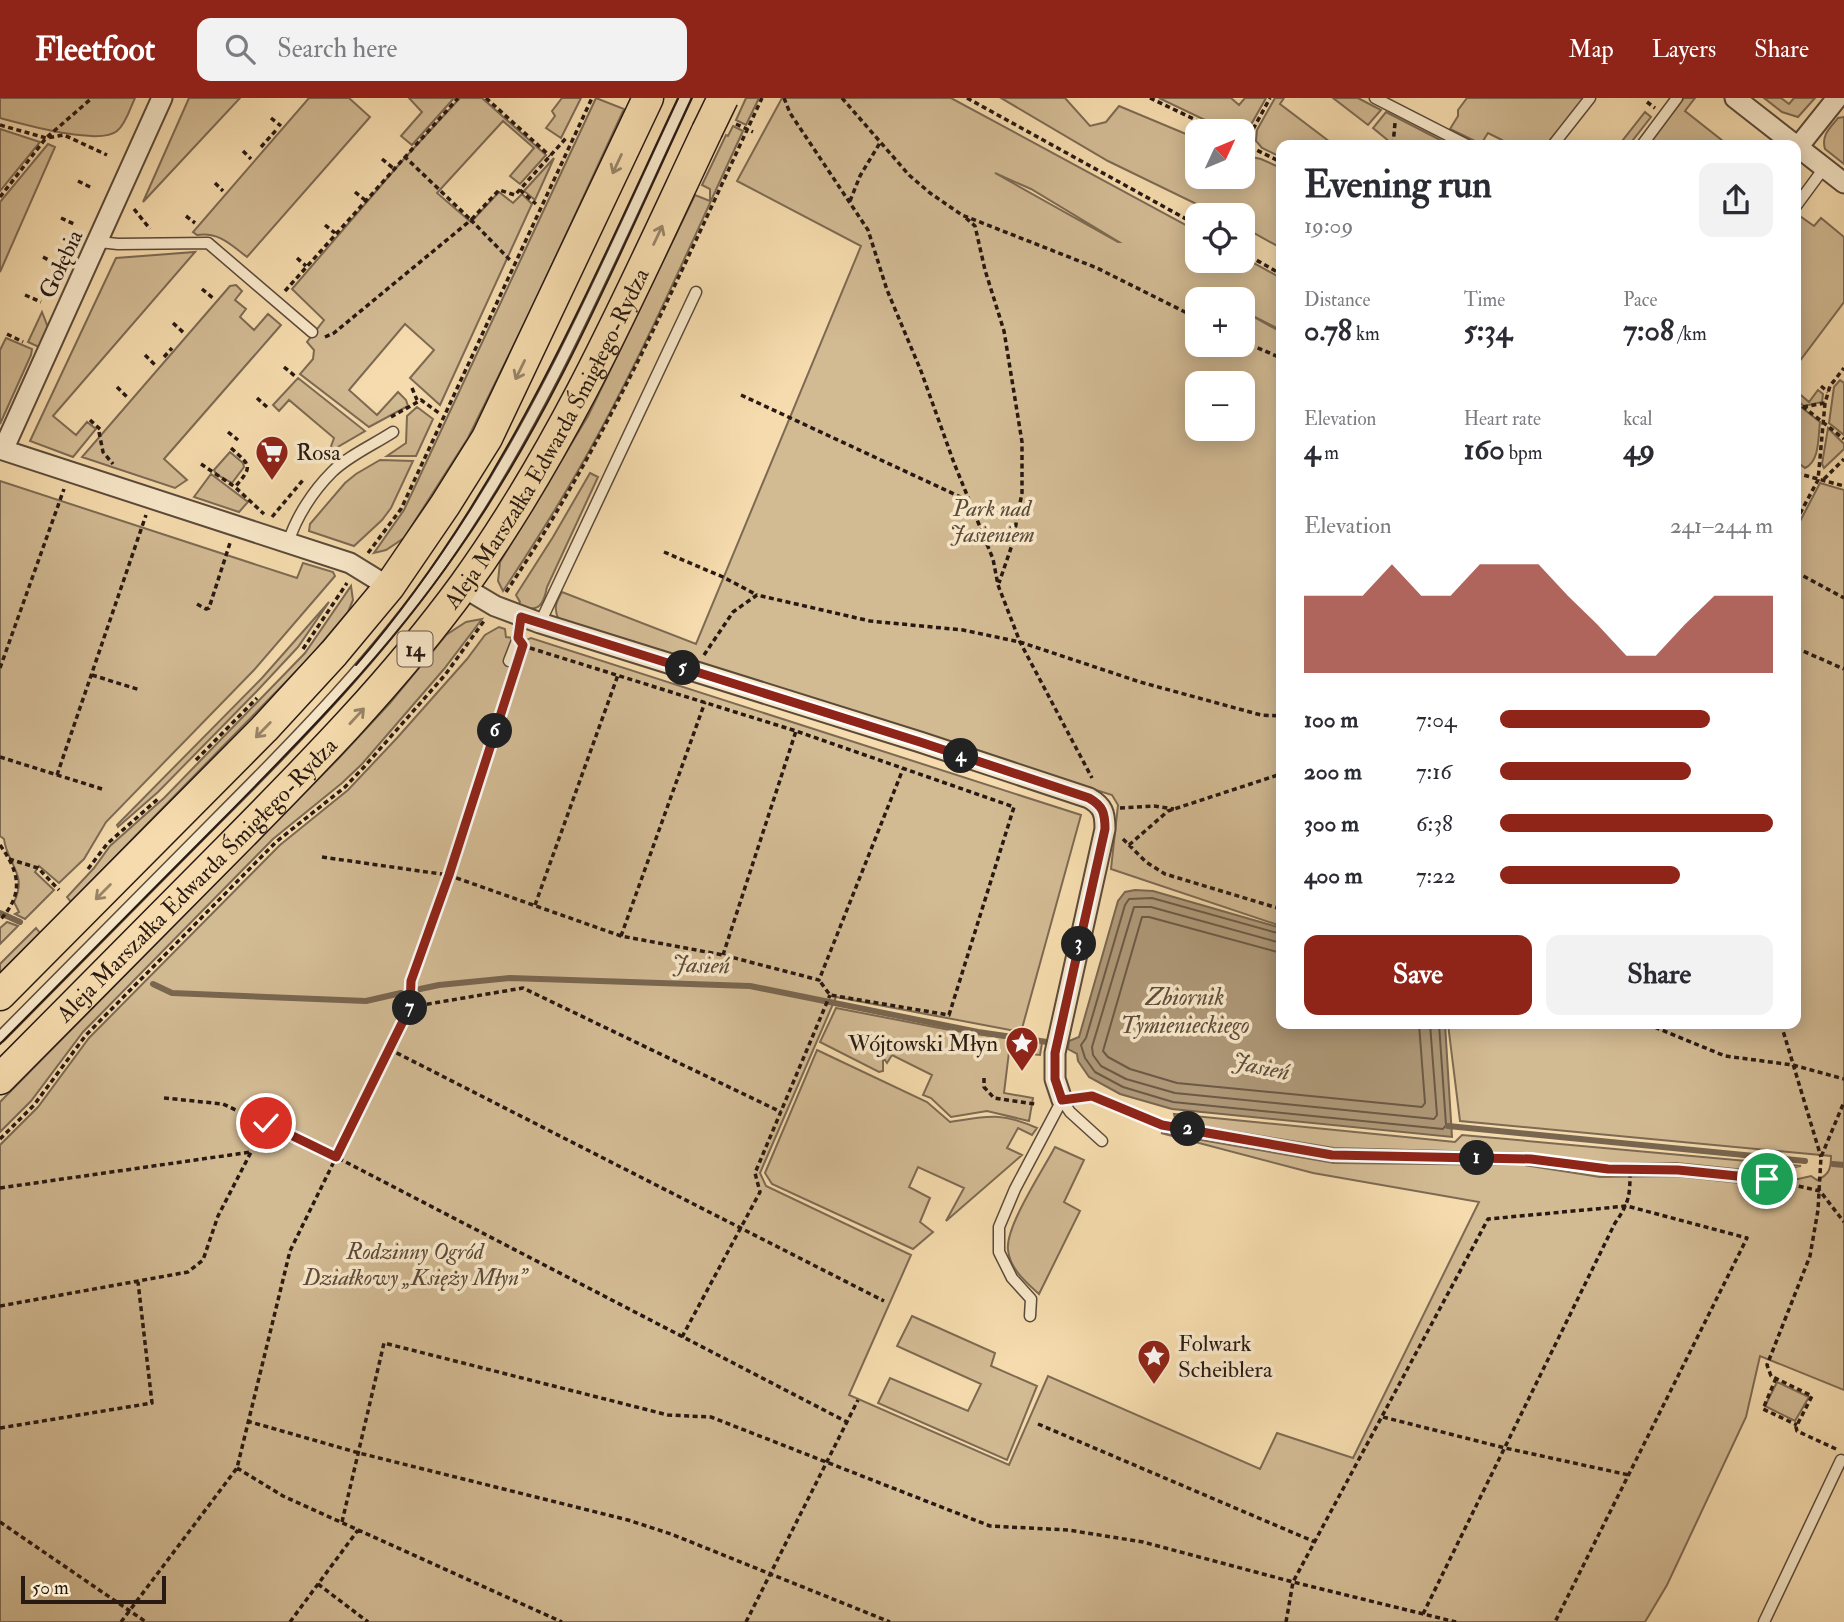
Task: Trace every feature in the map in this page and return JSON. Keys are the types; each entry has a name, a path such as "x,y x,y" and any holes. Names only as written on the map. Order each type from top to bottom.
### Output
{"main road":[{"path":"0,995 287,705 389,587 487,438 647,100"},
{"name":"Aleja Marszałka Edwarda Śmigłego-Rydza","path":"0,1079 336,739 403,663 463,587 507,521 573,411 721,117"}],"street":[{"name":"Gołębia","path":"1,450 99,242 162,98"},
{"path":"1735,98 1789,140"},
{"path":"1801,143 1837,98"},
{"path":"1801,149 1844,183"},
{"path":"1,450 354,564 389,587"},
{"path":"463,587 495,606 521,617 1089,798 1105,813 1105,829 1058,1032 1055,1079 1062,1100"}],"lane":[{"path":"0,1037 311,723 380,645 435,573 488,495 532,418 685,98"},
{"path":"1375,98 1457,140"},
{"path":"1557,140 1590,98"},
{"path":"1646,140 1677,98"},
{"path":"1801,199 1824,168"},
{"path":"99,242 208,243 312,332"},
{"path":"540,623 696,292"},
{"path":"288,543 292,529 308,501 333,471 393,432"},
{"path":"509,661 520,642 521,617"},
{"path":"1030,1316 1031,1299 1012,1278 999,1252 999,1227 1015,1189 1062,1100 1070,1112 1102,1141"},
{"path":"1764,1622 1842,1457"}],"path":[{"path":"0,197 46,138 92,98"},
{"path":"277,300 457,98"},
{"path":"486,98 550,156"},
{"path":"504,595 561,507 607,426 762,98"},
{"path":"784,98 790,113 868,230 887,290 993,559 998,585 1020,642 1099,790 1105,813 1129,845 1146,862 1165,874 1276,907"},
{"path":"842,98 909,175 975,226 1004,331 1022,442 1022,493 1012,545 998,585"},
{"path":"967,98 1185,218"},
{"path":"1150,98 1194,119"},
{"path":"1255,124 1270,98"},
{"path":"721,117 753,132"},
{"path":"1394,140 1396,117"},
{"path":"261,147 279,127 271,118"},
{"path":"0,125 46,138 64,135 107,155"},
{"path":"515,195 566,137"},
{"path":"850,201 860,176 881,141"},
{"path":"1255,149 1276,159"},
{"path":"243,151 251,159"},
{"path":"404,156 510,260"},
{"path":"382,159 393,168"},
{"path":"78,181 92,188"},
{"path":"215,183 223,191"},
{"path":"510,187 515,195"},
{"path":"312,332 321,339 334,333 471,220 499,190 515,195"},
{"path":"520,190 536,204"},
{"path":"355,192 365,200"},
{"path":"134,209 156,234"},
{"path":"962,215 1097,268 1185,312"},
{"path":"186,216 195,223"},
{"path":"61,218 76,225"},
{"path":"325,225 336,233"},
{"path":"43,257 58,265"},
{"path":"297,258 307,266"},
{"path":"1255,259 1276,271"},
{"path":"202,289 214,299"},
{"path":"25,295 41,302"},
{"path":"173,323 184,333"},
{"path":"7,334 23,342"},
{"path":"1255,347 1276,356"},
{"path":"164,358 172,348"},
{"path":"145,355 156,366"},
{"path":"284,368 295,376"},
{"path":"1801,512 1818,480 1828,392 1844,368"},
{"path":"1821,386 1828,392"},
{"path":"117,387 128,398"},
{"path":"412,388 417,400"},
{"path":"741,395 969,501"},
{"path":"257,398 267,407"},
{"path":"1803,407 1825,403"},
{"path":"1803,407 1844,439"},
{"path":"89,420 100,431 103,452 116,468"},
{"path":"228,432 238,440"},
{"path":"231,448 249,466 248,472 235,487"},
{"path":"1824,479 1844,458"},
{"path":"201,464 235,487 271,520"},
{"path":"1801,474 1844,486"},
{"path":"0,668 66,483"},
{"path":"57,775 143,527"},
{"path":"664,552 757,595 870,621 963,630 1020,642 1140,682 1261,715 1276,716"},
{"path":"197,604 209,608 226,554"},
{"path":"1801,575 1844,598"},
{"path":"693,671 733,612 757,595"},
{"path":"0,1139 34,1105 86,1035 276,842 345,787 364,767 445,675 487,617"},
{"path":"121,1622 237,1468 290,1251 410,1007 411,981 449,875 520,642 796,731 1014,807 949,1015 830,995 819,980 723,955 621,936 449,875 322,857"},
{"path":"1801,650 1844,669"},
{"path":"535,905 618,674"},
{"path":"92,675 140,690"},
{"path":"621,936 705,702"},
{"path":"723,955 796,731"},
{"path":"0,757 102,789"},
{"path":"819,980 903,769"},
{"path":"1129,845 1168,811 1276,777"},
{"path":"1105,813 1154,806 1174,809"},
{"path":"0,845 17,879 17,891 12,907 0,920"},
{"path":"9,859 38,868 59,890"},
{"path":"410,1007 523,988 782,1112"},
{"path":"682,1337 760,1192 755,1173 830,995"},
{"path":"1659,1029 1725,1056 1793,1065 1844,1079"},
{"path":"1784,1029 1821,1157"},
{"path":"389,1049 884,1301"},
{"path":"984,1078 985,1087 994,1098 1035,1104"},
{"path":"1062,1100 1092,1096 1162,1125 1332,1155 1531,1159 1608,1169 1678,1170 1767,1179 1820,1191 1844,1222"},
{"path":"164,1098 223,1104 266,1123 847,1422"},
{"path":"1842,1457 1797,1431 1797,1425 1812,1396 1776,1378 1769,1373 1767,1365 1810,1256 1820,1191 1821,1157 1844,1102"},
{"path":"0,1306 188,1272 203,1259 218,1216 266,1123"},
{"path":"0,1188 251,1152"},
{"path":"1423,1614 1615,1223 1628,1206 1630,1170"},
{"path":"1286,1622 1293,1583 1488,1219 1628,1206 1747,1238 1555,1622"},
{"path":"0,1428 152,1403 138,1282"},
{"path":"342,1522 384,1343 668,1415 711,1417 990,1526 1068,1530 1143,1542 1293,1583 1456,1622"},
{"path":"1776,1378 1763,1409 1797,1425"},
{"path":"746,1622 858,1400"},
{"path":"1383,1417 1505,1448 1629,1475"},
{"path":"247,1421 359,1453 628,1520 890,1622"},
{"path":"1038,1424 1315,1542"},
{"path":"237,1468 283,1496 562,1622"},
{"path":"0,1523 146,1622"},
{"path":"290,1622 358,1530"},
{"path":"318,1584 368,1622"}],"green space":[{"path":"0,98 135,98 117,131 94,136 42,129 0,118"},
{"path":"189,98 240,98 143,202"},
{"path":"309,98 349,98 370,117 247,257 218,237 197,235 193,232"},
{"path":"409,98 454,98 412,145 401,136 422,112"},
{"path":"460,98 482,98 546,155 520,184 510,176 534,148 503,121 437,193 471,222 499,192 513,203 522,194 532,204 440,405 410,378 434,350 405,324 349,390 377,415 398,392 406,400 408,406 369,427 300,374 313,359 314,350 307,342 324,320 292,289"},
{"path":"562,98 581,98 561,138 546,128 555,116 552,111"},
{"path":"596,98 624,109 532,308 468,438 404,538 386,550 374,553 404,510"},
{"path":"746,98 759,98 746,125 736,120"},
{"name":"Park nad Jasieniem","path":"782,98 951,98 1185,225 1185,273 1255,273 1255,264 1276,275 1276,328 1255,317 1255,287 1185,287 1185,357 1255,357 1255,318 1276,329 1276,924 1111,869 1118,805 1112,795 559,620 556,612 558,599 562,592 696,644 861,246 737,181","holes":["995,173 1031,189 1118,242"]},
{"path":"1001,98 1065,98 1090,126 1106,122 1119,106 1185,134 1185,189 1255,189 1255,158 1276,166 1276,245 1255,234 1255,203 1194,203 1108,161"},
{"path":"1159,98 1231,98 1239,105 1245,98 1266,98 1254,119 1203,119"},
{"path":"1275,98 1284,98 1280,104 1327,140 1276,140 1276,155 1262,148 1256,141 1257,130"},
{"path":"1333,98 1358,98 1381,110 1368,125"},
{"path":"1467,98 1584,98 1553,140 1502,140 1488,133 1484,140 1473,140 1450,129 1458,116 1458,110"},
{"path":"1684,98 1695,98 1685,111 1722,140 1652,140"},
{"path":"1764,98 1781,98 1789,104 1794,98 1815,98 1798,117 1782,112"},
{"path":"1386,112 1440,140 1388,140 1373,128"},
{"path":"1645,112 1651,117 1633,140 1623,140"},
{"path":"1844,117 1844,164 1825,149 1824,144 1829,129 1838,118"},
{"path":"733,126 743,131 637,359 577,473 503,591 498,581 500,562 588,416 695,195 710,201 710,189 702,185"},
{"path":"0,129 40,142 0,191"},
{"path":"48,144 55,147 0,272 0,202"},
{"path":"554,158 535,200 524,191"},
{"path":"1801,217 1814,226 1821,218 1844,237 1844,302 1801,359"},
{"path":"195,252 53,416 76,435 87,422 96,429 73,457 30,441 116,258"},
{"path":"236,285 242,291 235,300 246,309 240,317 254,330 268,314 281,325 164,459 187,480 175,488 82,457 230,286"},
{"path":"42,312 49,330 41,348 28,342"},
{"path":"6,338 32,349 0,424 0,350"},
{"path":"298,378 365,431 329,452 334,438 289,400 279,411 273,405"},
{"path":"1840,380 1844,383 1844,435 1829,423 1834,387"},
{"path":"1818,390 1823,394 1822,402 1804,406 1801,404 1801,395 1809,402"},
{"path":"417,407 433,419 416,456 387,456 406,443 407,416"},
{"path":"1801,407 1820,422 1816,454 1805,468 1801,465"},
{"path":"1828,428 1844,444 1844,449 1824,468 1822,464"},
{"path":"230,452 244,467 232,483 214,470"},
{"path":"380,460 413,461 391,508 382,520 354,546 309,531 310,524 345,483"},
{"path":"590,473 598,477 547,587 544,600 535,608 517,606 520,602 516,595"},
{"path":"211,474 248,502 239,512 194,497"},
{"path":"0,481 297,578 303,563 333,572 335,576 254,670 106,822 84,859 59,883 39,866 35,872 54,890 25,919 15,914 19,912 14,902 18,892 18,876 4,839 0,836"},
{"name":"Rodzinny Ogród Działkowy „Księży Młyn”","path":"1820,483 1844,490 1844,1390 1760,1356 1746,1417 1667,1585 1645,1622 0,1622 0,1145 38,1107 89,1038 280,845 348,790 467,659 485,635 499,627 505,629 506,637 526,640 531,638 1081,815 1021,1032 836,997 760,1173 766,1186 911,1255 849,1395 1009,1465 1048,1376 1260,1469 1277,1433 1353,1458 1479,1202 1313,1173 1161,1133 1334,1163 1524,1165 1600,1177 1677,1176 1767,1186 1811,1176 1817,1180 1828,1171 1831,1156 1460,1121 1449,1029 1801,1029 1801,519"},
{"path":"351,586 353,600 348,612 311,656 71,902 67,897 110,846 164,798 305,653"},
{"path":"329,602 298,647 257,691 158,792 118,827 117,825 262,678"},
{"path":"482,619 444,669 362,764 273,839 83,1032 31,1101 0,1132 0,1102 339,758 390,703 446,635 466,622"},
{"path":"7,922 18,926 0,944 0,928"},
{"path":"36,928 40,933 0,973 0,964"},
{"path":"836,1008 955,1033 956,1031 1042,1043 1040,1055 1009,1052 1004,1093 1033,1098 1029,1121 987,1111 951,1117 931,1098 923,1095 932,1075 892,1055 887,1063 883,1057 883,1071 879,1072 820,1042"},
{"path":"817,1050 927,1102 950,1122 1004,1117 1037,1128 1032,1135 1018,1128 1007,1148 1022,1155 946,1221 964,1188 918,1167 909,1187 930,1198 920,1222 933,1232 913,1249 772,1184 765,1173"},
{"path":"1174,1114 1455,1142 1462,1135 1801,1166 1765,1172 1676,1163 1609,1164 1526,1153 1334,1148 1176,1122"},
{"path":"1055,1147 1084,1160 1064,1202 1080,1211 1039,1294 1019,1275 1012,1263 1008,1250 1009,1240 1018,1213"},
{"path":"912,1316 995,1353 991,1366 1037,1386 1007,1460 878,1403 890,1378 968,1411 981,1384 897,1346"},
{"path":"1777,1382 1809,1397 1795,1421 1765,1406"}],"water":[{"name":"Zbiornik Tymienieckiego","path":"1153,891 1276,927 1276,1029 1445,1029 1452,1137 1172,1109 1120,1094 1089,1077 1078,1061 1077,1054 1068,1049 1069,1041 1079,1037 1118,901 1125,892"}],"waterway":[{"name":"Jasień","path":"0,913 20,922"},
{"name":"Jasień","path":"420,989 510,978 750,986 978,1032 1054,1043"},
{"name":"Jasień","path":"153,984 172,993 366,1001 401,993"},
{"name":"Jasień","path":"1448,1126 1805,1161"},
{"name":"Jasień","path":"1833,1164 1844,1165"}],"tram line":[{"path":"356,665 408,601 497,464 573,320 678,98"},
{"path":"0,1044 313,727 430,589 492,499 525,444 612,272 692,98"}],"place":[{"name":"Rosa","path":"272,482"},
{"name":"Wójtowski Młyn","path":"1022,1073"},
{"name":"Folwark Scheiblera","path":"1154,1386"}],"route":[{"path":"266,1123 336,1157 410,1007 411,981 449,875 523,645 518,638 521,617 920,742 1098,803 1104,809 1105,829 1055,1053 1055,1079 1062,1100 1092,1096 1162,1125 1332,1155 1531,1159 1608,1169 1678,1170 1767,1179"}]}
